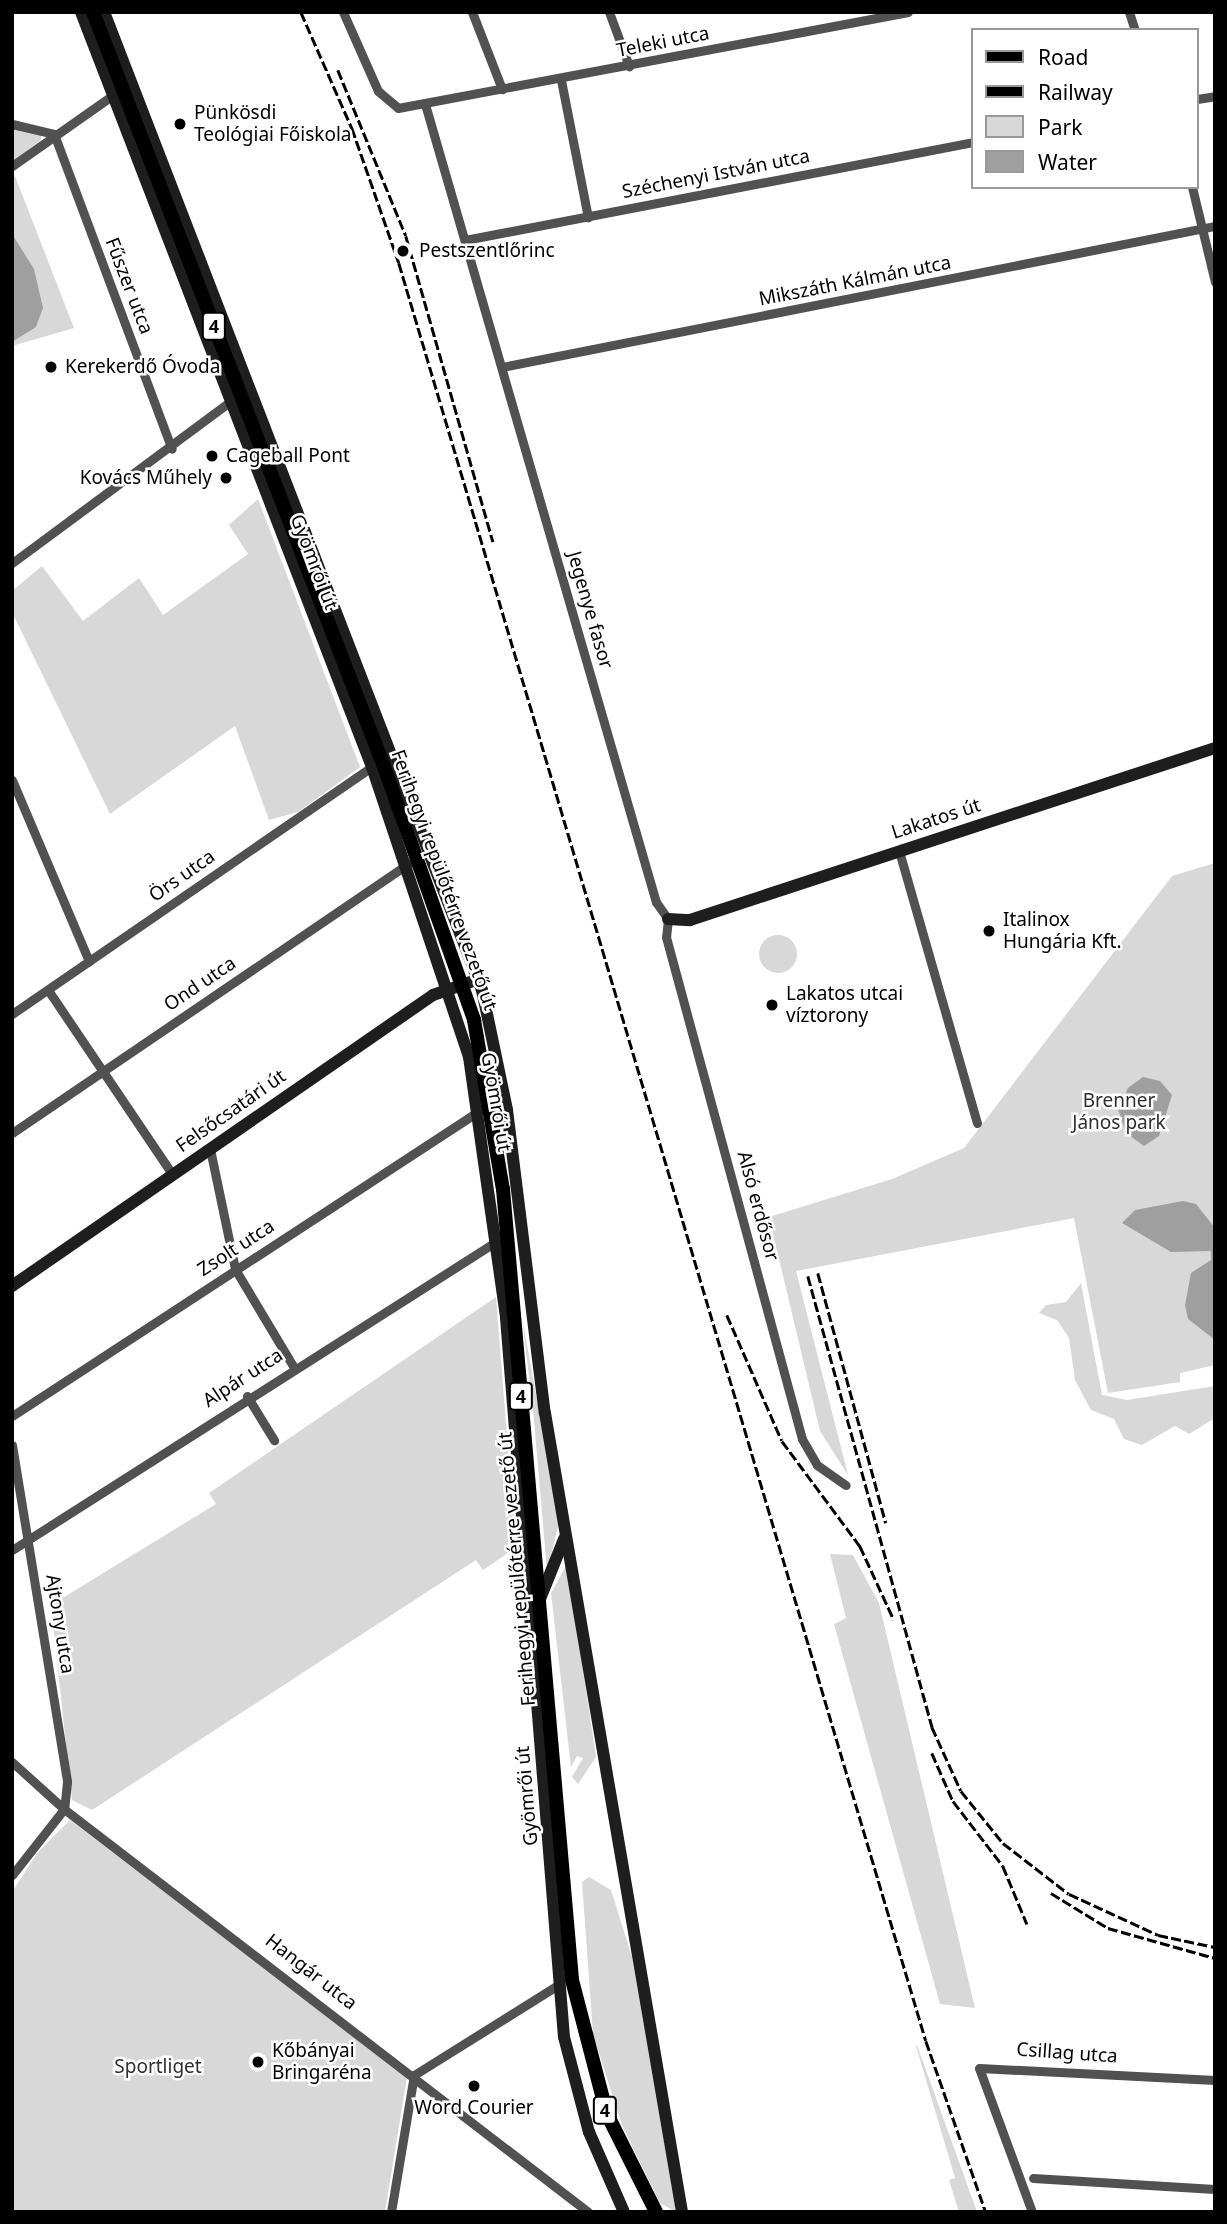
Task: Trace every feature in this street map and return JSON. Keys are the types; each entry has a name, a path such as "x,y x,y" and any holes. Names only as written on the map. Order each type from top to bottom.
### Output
{"main road":[{"name":"Ferihegyi repülőtérre vezető út","path":"93,12 383,764 474,1020 503,1189 538,1602 583,2041 622,2150 656,2212"}],"street":[{"name":"Gyömrői út","path":"81,12 372,767 451,988 479,1111 497,1241 558,1985 581,2110 620,2209"},
{"name":"Gyömrői út","path":"104,12 475,980 508,1110 562,1517 682,2212"},
{"name":"Teleki utca","path":"343,12 384,100 398,108 561,80 908,12"},
{"path":"472,12 502,89"},
{"path":"609,12 629,66"},
{"path":"561,80 588,217"},
{"path":"12,166 113,95"},
{"name":"Jegenye fasor","path":"425,104 656,902 668,919"},
{"path":"12,124 54,134"},
{"name":"Fűszer utca","path":"54,134 172,449"},
{"name":"Széchenyi István utca","path":"465,240 972,142"},
{"path":"1193,189 1210,227 1215,282"},
{"name":"Mikszáth Kálmán utca","path":"502,367 1210,227"},
{"path":"12,564 172,449 231,401"},
{"name":"Lakatos út","path":"668,919 690,920 1215,748"},
{"name":"Örs utca","path":"12,1014 372,767"},
{"path":"12,780 89,961"},
{"path":"900,851 977,1123"},
{"name":"Ond utca","path":"12,1133 408,864"},
{"name":"Alsó erdősor","path":"668,919 666,937 802,1438 822,1471 846,1485"},
{"name":"Felsőcsatári út","path":"12,1286 210,1149 451,988 475,980"},
{"path":"48,990 173,1175"},
{"name":"Zsolt utca","path":"12,1416 479,1111"},
{"path":"210,1149 235,1269 293,1366"},
{"name":"Alpár utca","path":"12,1550 293,1366 497,1241"},
{"path":"247,1396 274,1440"},
{"name":"Ajtony utca","path":"12,1445 67,1782 64,1809"},
{"name":"Gyömrői út","path":"538,1602 564,1548 562,1517"},
{"name":"Hangár utca","path":"12,1762 64,1809 588,2212"},
{"path":"12,1875 64,1809"},
{"path":"391,2212 414,2076 558,1985"},
{"name":"Csillag utca","path":"1032,2212 996,2128 979,2068 1215,2080"},
{"path":"1033,2178 1215,2189"}],"green space":[{"path":"12,126 41,133 41,140 12,162"},
{"path":"15,176 74,328 12,346 12,178"},
{"path":"258,499 360,767 298,812 269,820 235,726 110,814 12,612 12,591 42,566 83,621 139,578 163,615 248,554 229,525"},
{"name":"Brenner János park","path":"1215,863 1215,1365 1180,1373 1180,1382 1108,1393 1074,1218 796,1271 848,1475 820,1431 769,1217 892,1179 964,1148 1172,876"},
{"path":"778,935 791,941 797,954 791,967 778,973 765,967 759,954 765,941"},
{"path":"1081,1283 1102,1395 1127,1400 1215,1386 1215,1418 1189,1434 1175,1426 1142,1445 1124,1439 1114,1419 1091,1410 1075,1380 1069,1338 1057,1320 1039,1313 1046,1305 1066,1302"},
{"path":"496,1297 515,1537 508,1553 483,1570 476,1560 92,1810 72,1800 51,1605 216,1504 209,1493"},
{"path":"522,1317 559,1523 547,1571 534,1420"},
{"path":"830,1554 853,1555 879,1603 975,2008 940,2004 834,1624 846,1618"},
{"path":"567,1564 596,1757 578,1784 572,1777 583,1758 577,1756 571,1767 551,1593"},
{"name":"Sportliget","path":"70,1820 407,2077 385,2212 12,2212 12,1892 38,1852"},
{"path":"589,1877 611,1890 632,1957 676,2212 660,2203 622,2125 593,2034 582,1882"},
{"path":"916,2046 977,2212 959,2212 949,2180 955,2178"}],"water":[{"path":"12,234 34,269 43,308 36,327 12,342"},
{"path":"1143,1077 1160,1081 1172,1095 1159,1136 1144,1146 1126,1133 1118,1109 1128,1088"},
{"path":"1183,1201 1196,1204 1215,1228 1215,1340 1188,1319 1185,1305 1191,1273 1211,1260 1211,1251 1171,1252 1122,1223 1135,1210"}],"railway":[{"path":"301,12 352,128 399,263 926,2041 986,2212"},
{"path":"338,70 406,236 493,542"},
{"path":"818,1273 886,1523"},
{"path":"808,1276 932,1727 961,1791 1003,1843 1069,1894 1158,1935 1215,1947"},
{"path":"727,1315 782,1441 860,1546 894,1620"},
{"path":"932,1753 953,1801 1003,1866 1027,1924"},
{"path":"1051,1893 1108,1928 1215,1958"}],"place":[{"name":"Pünkösdi Teológiai Főiskola","path":"180,124"},
{"name":"Pestszentlőrinc","path":"403,251"},
{"name":"Kerekerdő Óvoda","path":"51,367"},
{"name":"Cageball Pont","path":"212,456"},
{"name":"Kovács Műhely","path":"226,478"},
{"name":"Italinox Hungária Kft.","path":"989,931"},
{"name":"Lakatos utcai víztorony","path":"772,1005"},
{"name":"Kőbányai Bringaréna","path":"258,2062"},
{"name":"Word Courier","path":"474,2086"}]}
